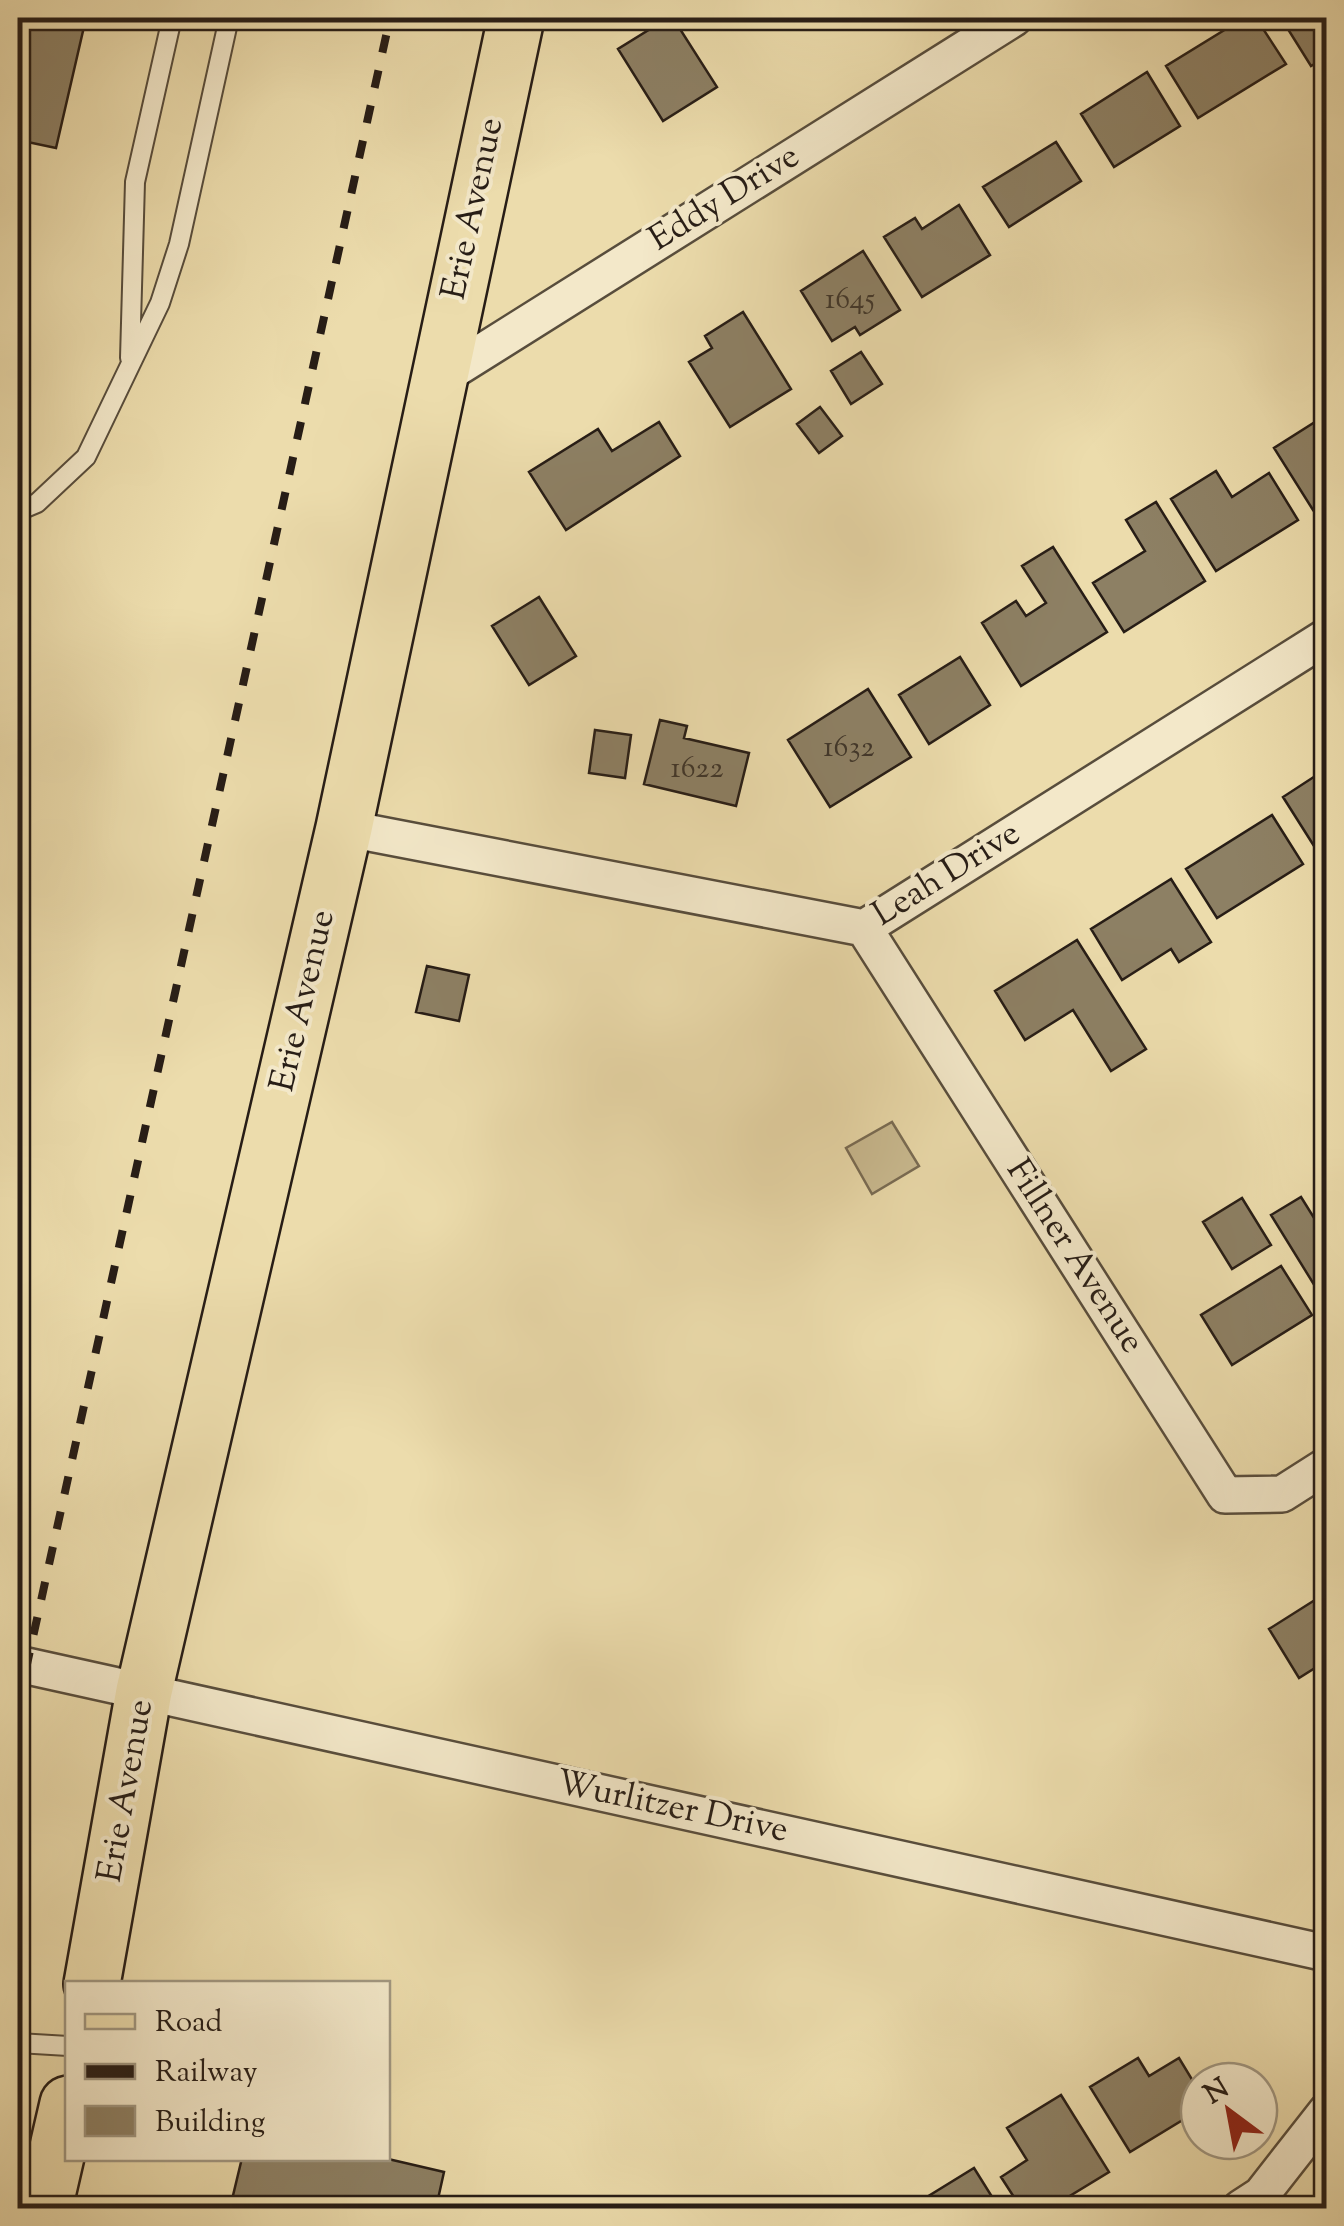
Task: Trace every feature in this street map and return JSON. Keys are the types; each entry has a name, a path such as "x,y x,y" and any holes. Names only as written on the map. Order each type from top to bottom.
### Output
{"main road":[{"name":"Erie Avenue","path":"93,1981 144,1691 344,828 516,18"},
{"path":"44,2208 65,2117"}],"street":[{"name":"Eddy Drive","path":"436,381 1014,18"},
{"name":"Leah Drive","path":"344,828 864,928 1326,637"},
{"name":"Fillner Avenue","path":"864,928 1226,1495 1282,1494 1326,1466"},
{"name":"Wurlitzer Drive","path":"18,1664 1326,1952"},
{"path":"1240,2208 1262,2195 1326,2112"}],"lane":[{"path":"130,366 136,182 172,18"},
{"path":"18,511 37,504 86,457 160,303 179,244 229,18"},
{"path":"18,2043 65,2046"}],"shaded area":[{"path":"892,1122 919,1166 872,1194 846,1148"}],"building":[{"path":"18,18 86,18 56,148 18,140"},
{"path":"673,18 717,87 663,121 618,49"},
{"path":"1244,18 1256,18 1286,64 1198,118 1166,66"},
{"path":"1281,18 1326,18 1326,57 1311,66"},
{"path":"1147,72 1180,126 1114,167 1081,114"},
{"path":"1056,142 1081,181 1009,227 983,187"},
{"path":"959,205 990,255 922,297 884,237 915,218 922,229"},
{"path":"863,251 900,310 860,335 855,327 832,341 801,291"},
{"path":"743,312 791,389 730,427 689,362 712,348 705,336"},
{"path":"861,352 882,384 851,404 831,371"},
{"path":"820,407 842,436 819,453 797,424"},
{"path":"1326,415 1326,502 1313,510 1274,448"},
{"path":"659,422 680,456 566,530 529,472 598,429 612,451"},
{"path":"1216,471 1232,497 1269,473 1298,520 1216,571 1171,499"},
{"path":"1156,502 1205,581 1124,632 1093,583 1145,551 1126,520"},
{"path":"1053,547 1107,632 1021,686 982,623 1016,601 1026,616 1046,603 1022,566"},
{"path":"539,597 576,656 529,685 492,626"},
{"path":"960,657 990,705 929,744 899,695"},
{"path":"868,689 911,757 830,807 788,740"},
{"path":"660,720 687,726 684,738 749,753 736,806 644,784"},
{"path":"595,730 631,735 625,778 589,773"},
{"path":"1326,769 1326,839 1314,846 1283,797"},
{"path":"1272,815 1303,864 1217,918 1186,869"},
{"path":"1171,879 1211,942 1179,962 1171,949 1122,980 1091,929"},
{"path":"1077,940 1146,1049 1111,1071 1073,1010 1025,1040 995,991"},
{"path":"427,966 469,975 459,1021 416,1012"},
{"path":"1301,1197 1326,1237 1326,1304 1271,1215"},
{"path":"1242,1198 1271,1245 1232,1269 1203,1222"},
{"path":"1281,1266 1312,1315 1232,1365 1201,1315"},
{"path":"1326,1593 1326,1661 1299,1678 1269,1629"},
{"path":"1138,2058 1149,2076 1179,2058 1179,2122 1130,2152 1090,2087"},
{"path":"1061,2095 1109,2172 1050,2208 1021,2208 1001,2177 1027,2160 1007,2128"},
{"path":"390,2159 444,2172 436,2208 230,2208 241,2161"},
{"path":"974,2168 999,2208 909,2208"}],"railway":[{"path":"18,1705 390,18"}]}
